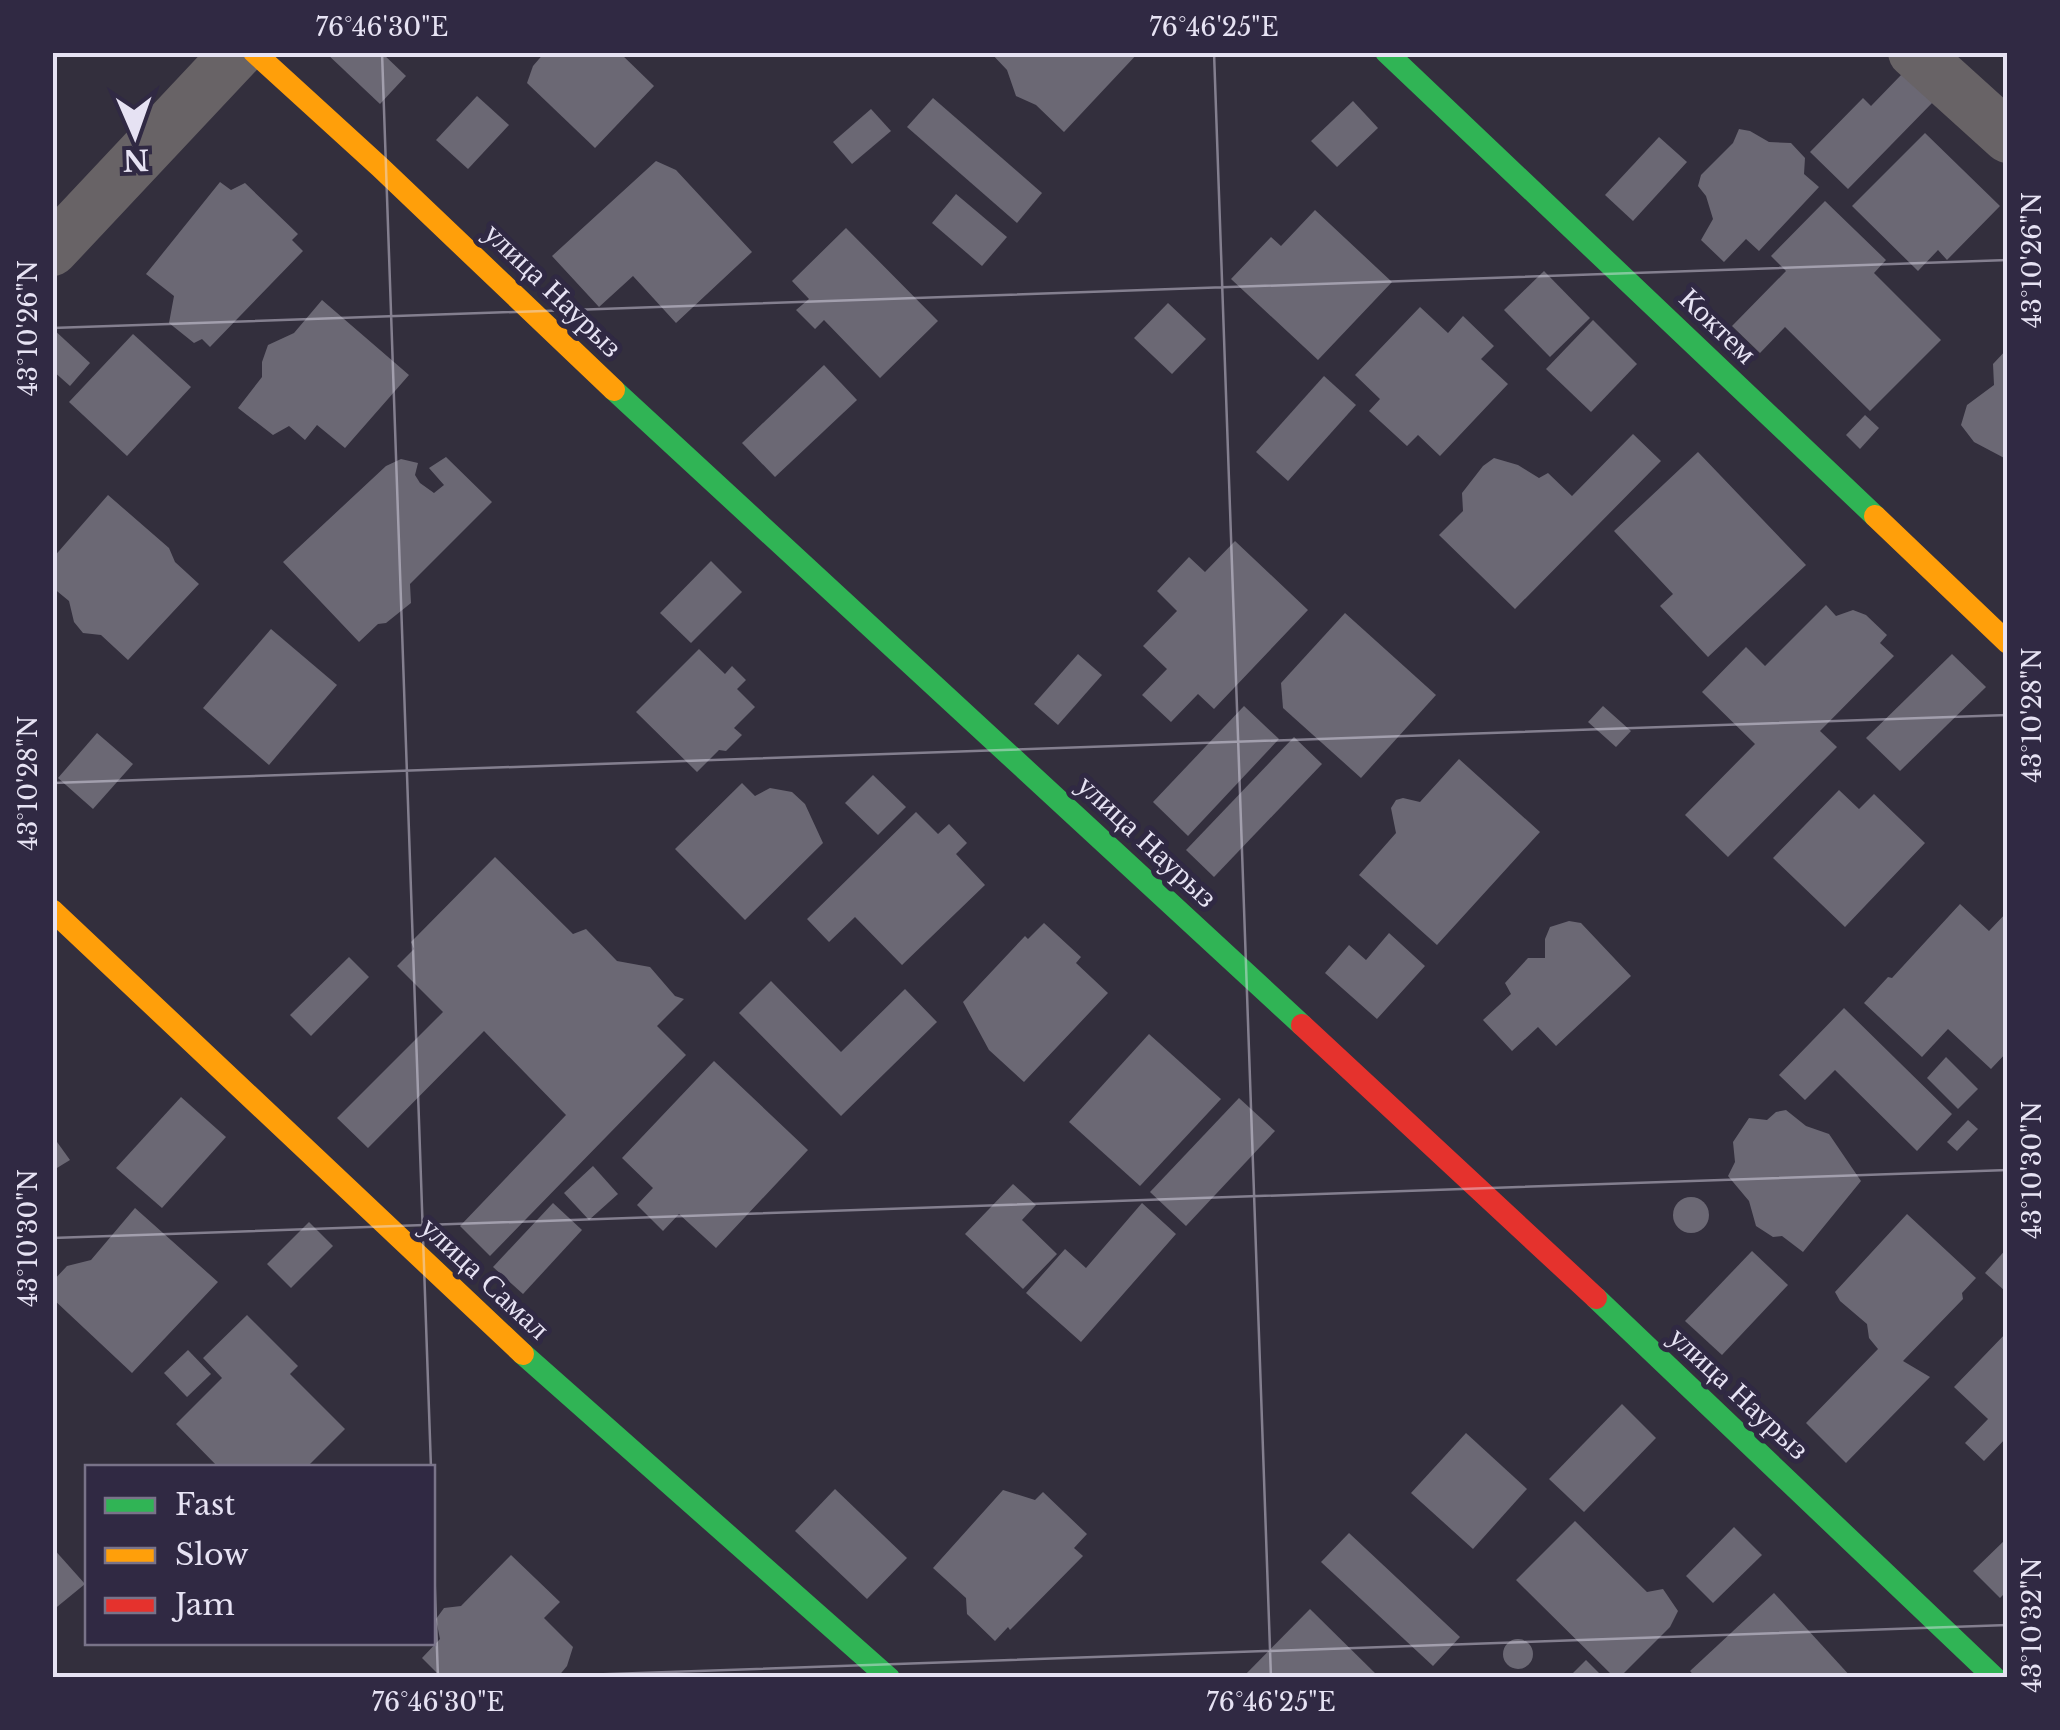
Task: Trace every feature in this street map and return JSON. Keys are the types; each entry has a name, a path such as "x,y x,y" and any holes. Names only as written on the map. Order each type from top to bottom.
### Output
{"street":[{"path":"52,250 238,52"},
{"name":"улица Наурыз","path":"254,52 748,517 1546,1252 1994,1678"},
{"name":"Коктем","path":"1386,52 2008,643"},
{"path":"1914,52 2008,137"},
{"name":"улица Самал","path":"52,910 486,1321 888,1678"}],"building":[{"path":"325,52 381,52 406,76 380,104"},
{"path":"545,52 619,52 654,86 595,148 527,83 533,66"},
{"path":"990,52 1139,52 1064,132 1036,105 1016,96 1007,70"},
{"path":"1903,73 1933,102 1848,189 1810,152 1863,98 1871,106"},
{"path":"477,96 509,125 468,169 436,140"},
{"path":"933,98 1042,193 1017,223 907,127"},
{"path":"1353,101 1378,128 1337,167 1311,141"},
{"path":"871,109 891,131 852,164 833,142"},
{"path":"1739,129 1769,142 1791,143 1805,158 1804,174 1819,187 1759,251 1746,239 1724,262 1701,240 1713,219 1706,196 1698,186 1701,175 1733,143"},
{"path":"1925,133 2000,206 1947,260 1938,250 1918,271 1852,206"},
{"path":"1659,137 1687,162 1633,221 1605,195"},
{"path":"656,161 676,170 752,252 676,323 633,276 599,307 552,256"},
{"path":"220,182 231,190 245,183 298,234 292,240 303,251 210,347 202,339 194,343 169,323 174,296 146,274"},
{"path":"956,194 1007,237 982,266 932,223"},
{"path":"1825,201 1886,260 1874,273 1941,340 1870,411 1785,327 1760,353 1732,326 1786,271 1771,256"},
{"path":"1315,210 1392,282 1318,360 1231,279 1271,237 1281,246"},
{"path":"846,228 938,321 880,378 824,320 815,329 796,310 809,299 792,281"},
{"path":"1544,271 1590,318 1550,357 1504,310"},
{"path":"322,300 409,375 345,448 317,425 305,440 289,426 273,435 238,408 262,377 268,345 294,333"},
{"path":"1168,303 1206,339 1172,374 1134,338"},
{"path":"1420,307 1448,333 1463,316 1494,346 1481,359 1508,384 1440,456 1418,435 1407,446 1369,411 1380,399 1355,375"},
{"path":"1593,320 1637,364 1591,412 1546,369"},
{"path":"52,328 90,363 70,386 52,370"},
{"path":"133,334 191,387 127,456 69,402"},
{"path":"2008,348 2008,460 1974,442 1961,425 1967,405 1994,385 1993,364"},
{"path":"824,365 857,400 775,477 742,443"},
{"path":"1324,376 1356,405 1288,481 1256,452"},
{"path":"1865,415 1879,428 1860,449 1846,435"},
{"path":"1633,434 1661,461 1515,609 1439,535 1463,511 1462,493 1494,458 1518,465 1539,478 1548,473 1572,496"},
{"path":"1698,452 1806,565 1708,657 1660,606 1673,594 1614,531"},
{"path":"446,457 492,502 410,584 411,603 359,642 283,562 386,466 401,459 418,463 415,475 434,493 444,485 429,468"},
{"path":"108,495 169,548 175,562 199,584 128,660 101,635 83,633 74,622 69,601 52,587 52,559"},
{"path":"1235,541 1308,610 1214,709 1198,694 1171,722 1142,695 1167,669 1143,646 1177,611 1157,591 1189,557 1205,572"},
{"path":"711,561 742,592 691,643 660,613"},
{"path":"1826,605 1836,616 1853,610 1866,615 1887,635 1880,643 1894,656 1820,731 1837,747 1728,857 1685,815 1755,744 1702,692 1746,647 1765,666"},
{"path":"1345,613 1436,695 1361,778 1283,708 1281,683"},
{"path":"271,629 337,685 269,765 203,708"},
{"path":"699,649 725,674 732,666 746,680 737,689 755,707 734,728 742,735 726,751 719,750 697,772 636,712"},
{"path":"1078,654 1102,675 1058,725 1034,704"},
{"path":"1952,654 1986,687 1900,771 1866,738"},
{"path":"1244,706 1279,739 1188,836 1153,802"},
{"path":"1603,706 1631,731 1616,747 1588,722"},
{"path":"97,733 133,764 93,809 58,778"},
{"path":"1294,737 1322,764 1214,877 1186,850"},
{"path":"1459,759 1540,832 1437,945 1359,875 1396,833 1391,808 1396,800 1420,802"},
{"path":"873,775 906,807 878,835 845,803"},
{"path":"742,783 755,796 770,788 792,792 805,804 823,843 745,920 675,849"},
{"path":"1839,790 1859,809 1874,794 1925,843 1845,927 1773,858"},
{"path":"916,812 938,834 949,824 967,843 956,854 985,885 902,965 855,917 829,942 807,919"},
{"path":"495,857 573,934 586,929 617,961 650,967 675,996 684,999 657,1026 686,1055 490,1256 460,1226 566,1115 484,1031 368,1148 337,1118 443,1012 397,966 414,949 411,942"},
{"path":"1960,904 1989,931 2008,911 2008,1051 1991,1069 1948,1029 1922,1057 1864,1003"},
{"path":"1569,921 1581,923 1631,976 1556,1046 1538,1027 1512,1051 1483,1020 1511,994 1505,983 1528,958 1545,958 1545,939 1550,927"},
{"path":"1044,923 1081,957 1076,963 1108,993 1024,1082 989,1050 963,1002 1025,936 1028,939"},
{"path":"1389,933 1425,966 1377,1019 1325,973 1349,945 1366,960"},
{"path":"349,957 369,977 311,1036 290,1015"},
{"path":"771,981 841,1052 905,989 937,1022 841,1116 739,1013"},
{"path":"1844,1008 1952,1114 1917,1151 1835,1070 1805,1100 1779,1075"},
{"path":"1149,1034 1221,1099 1140,1186 1069,1122"},
{"path":"1946,1057 1978,1089 1958,1109 1927,1078"},
{"path":"714,1061 808,1150 716,1248 679,1214 663,1231 637,1205 653,1188 622,1158"},
{"path":"181,1097 226,1137 162,1208 116,1168"},
{"path":"1239,1098 1275,1131 1186,1226 1150,1192"},
{"path":"1786,1110 1806,1126 1829,1134 1861,1181 1803,1252 1782,1236 1773,1237 1756,1226 1749,1201 1728,1176 1735,1162 1733,1142 1749,1118 1767,1120"},
{"path":"1968,1120 1978,1129 1957,1151 1947,1142"},
{"path":"52,1135 70,1160 52,1171"},
{"path":"593,1166 618,1194 589,1220 564,1193"},
{"path":"1013,1184 1036,1205 1022,1220 1057,1254 1023,1289 965,1234"},
{"path":"1691,1197 1704,1202 1709,1215 1704,1228 1691,1233 1678,1228 1673,1215 1678,1202"},
{"path":"553,1203 582,1230 523,1294 493,1267"},
{"path":"1142,1203 1176,1234 1081,1342 1026,1293 1065,1249 1086,1268"},
{"path":"135,1208 218,1282 132,1373 52,1298 52,1282 67,1266 91,1260"},
{"path":"1907,1214 1976,1278 1962,1293 1963,1299 1903,1361 1930,1377 1846,1463 1806,1423 1878,1349 1869,1338 1867,1324 1835,1292"},
{"path":"309,1222 333,1246 291,1288 267,1264"},
{"path":"2008,1247 2008,1289 2005,1291 1985,1273"},
{"path":"1752,1251 1788,1285 1722,1355 1685,1321"},
{"path":"247,1315 298,1366 290,1374 345,1429 309,1465 216,1465 176,1424 222,1378 203,1358"},
{"path":"2008,1331 2008,1436 1984,1461 1965,1443 1988,1419 1954,1387"},
{"path":"188,1350 211,1374 187,1397 164,1373"},
{"path":"1622,1404 1656,1438 1584,1512 1549,1479"},
{"path":"1466,1433 1527,1489 1473,1549 1411,1493"},
{"path":"835,1489 907,1558 867,1599 795,1531"},
{"path":"1003,1490 1035,1500 1043,1492 1087,1534 1074,1548 1083,1556 995,1641 967,1614 966,1598 933,1568"},
{"path":"1575,1521 1647,1592 1663,1589 1678,1611 1670,1627 1619,1678 1516,1580"},
{"path":"1734,1527 1762,1555 1713,1603 1686,1576"},
{"path":"1349,1533 1460,1637 1433,1666 1321,1562"},
{"path":"2008,1537 2008,1590 2000,1598 1973,1571"},
{"path":"52,1547 85,1584 52,1611"},
{"path":"511,1555 560,1602 544,1618 573,1647 567,1666 557,1678 442,1678 422,1658 440,1639 436,1619 444,1608 461,1606"},
{"path":"1774,1593 1852,1678 1696,1678 1690,1671"},
{"path":"1310,1609 1380,1678 1242,1678"},
{"path":"1518,1639 1532,1648 1533,1654 1524,1668 1518,1669 1504,1660 1503,1654 1512,1640"},
{"path":"1586,1660 1604,1678 1568,1678"}],"traffic: fast":[{"path":"1386,52 1875,516"},
{"path":"614,390 1302,1025"},
{"path":"1596,1298 1995,1678"},
{"path":"523,1354 889,1678"}],"traffic: slow":[{"path":"254,52 614,390"},
{"path":"1875,516 2008,643"},
{"path":"52,910 523,1354"}],"traffic: jam":[{"path":"1302,1025 1596,1298"}]}
